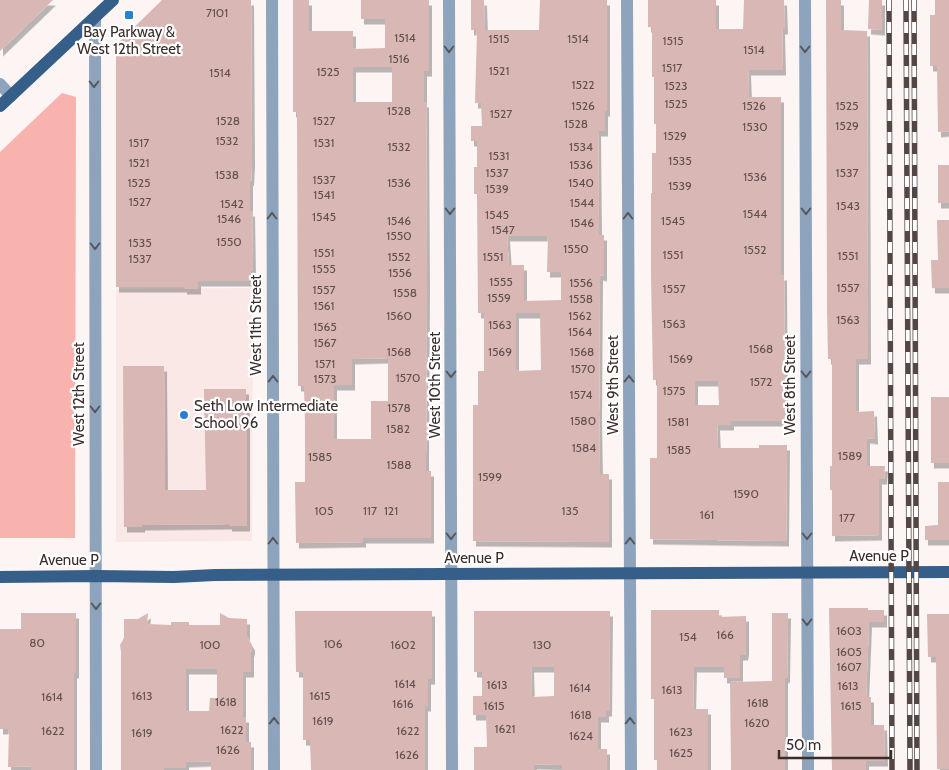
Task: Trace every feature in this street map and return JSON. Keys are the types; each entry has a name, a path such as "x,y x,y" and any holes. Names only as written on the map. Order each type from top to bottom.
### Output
{"main road":[{"path":"0,106 113,0"},
{"name":"Avenue P","path":"0,577 96,576 174,578 273,575 949,572"}],"street":[{"name":"West 11th Street","path":"272,0 274,770"},
{"name":"West 10th Street","path":"449,0 452,770"},
{"name":"West 9th Street","path":"627,0 630,770"},
{"name":"West 8th Street","path":"805,0 808,770"},
{"name":"West 12th Street","path":"95,18 96,770"},
{"path":"0,84 11,96"}],"shaded area":[{"path":"62,93 76,97 75,538 0,538 0,152"},
{"name":"Seth Low Intermediate School 96","path":"253,288 252,541 116,542 116,289"}],"building":[{"path":"0,0 53,0 0,51"},
{"path":"162,0 251,0 252,161 250,211 252,211 253,271 251,271 251,281 198,281 198,289 184,289 184,287 116,287 116,45"},
{"path":"293,0 309,0 309,31 353,31 353,49 385,48 385,19 361,19 361,0 429,0 429,71 424,71 424,102 426,102 427,285 426,471 431,471 431,538 363,538 363,542 296,543 295,482 305,482 305,424 304,386 298,386 297,112 293,112","holes":["353,67 392,67 392,102 353,102","388,358 388,401 371,401 371,439 334,439 334,385 352,385 352,359"]},
{"path":"471,0 484,0 485,30 539,30 540,0 607,0 607,111 605,111 605,131 598,131 599,235 604,235 604,276 600,275 599,415 600,474 609,474 609,542 473,541 473,405 478,405 478,371 484,371 484,313 478,313 477,194 474,194 474,167 477,167 477,141 471,141 471,126 482,126 481,103 475,103 477,30 471,30","holes":["507,236 548,236 547,272 561,272 561,300 524,301 524,265 509,265","516,313 540,313 541,370 516,371"]},
{"path":"648,0 716,0 716,29 743,29 744,0 784,0 785,29 782,29 783,70 748,70 749,97 781,97 781,275 784,275 785,421 731,421 731,425 717,425 718,448 759,448 759,445 787,445 786,541 650,539 650,458 657,458 657,380 653,380 651,276 652,153 656,153 656,124 654,124 654,77 652,77 652,27 648,27","holes":["695,381 718,381 719,405 695,405"]},
{"path":"826,0 841,0 841,30 867,31 868,359 856,359 856,412 874,411 875,439 867,438 867,466 885,466 884,479 879,479 879,535 832,536 830,466 832,466 832,359 828,359 827,308"},
{"path":"869,0 882,0 882,30 868,29"},
{"path":"935,0 949,0 949,131 938,132 937,66 930,66 930,15 935,15"},
{"path":"938,165 949,165 949,203 938,203"},
{"path":"937,220 949,220 949,288 932,288 931,260 938,260"},
{"path":"123,366 164,366 165,490 206,490 204,389 246,389 247,526 229,526 229,524 124,527"},
{"path":"931,397 949,397 949,463 931,463"},
{"path":"938,482 949,482 949,540 925,540 925,526 938,525"},
{"path":"829,608 884,610 884,622 869,622 866,697 871,697 871,725 884,725 885,761 866,761 866,770 832,770"},
{"path":"651,610 719,610 719,617 746,616 746,650 745,655 740,655 740,678 724,678 724,667 694,667 693,709 708,709 708,770 657,770 657,760 654,760 654,699 651,699"},
{"path":"295,611 432,611 432,679 428,679 428,706 425,706 425,770 311,770 310,740 303,740 303,672 296,672"},
{"path":"474,611 610,611 609,711 606,711 606,717 598,717 598,749 607,749 607,770 562,770 562,765 534,764 534,770 474,770 474,747 487,747 486,715 473,715 473,696 482,696 482,672 474,672","holes":["531,667 554,667 554,696 532,697"]},
{"path":"21,613 76,613 74,770 31,770 31,766 8,767 9,729 0,729 0,629 21,629"},
{"path":"148,613 147,624 171,625 171,622 189,622 189,625 220,625 220,613 229,618 247,619 247,637 252,645 252,649 251,672 243,672 243,717 246,717 246,742 251,742 251,770 211,770 211,761 186,762 186,768 121,770 120,645 124,638 124,619 138,619","holes":["186,669 217,669 217,698 210,698 209,711 186,711"]},
{"path":"772,613 788,613 787,677 785,678 785,770 731,770 730,682 772,681"},
{"path":"927,614 949,614 949,769 937,769 936,657 928,657"}],"railway":[{"path":"889,0 892,770"},
{"path":"906,0 910,770"},
{"path":"914,0 917,770"}],"place":[{"name":"Bay Parkway & West 12th Street","path":"129,15"},
{"name":"Seth Low Intermediate School 96","path":"184,415"}]}
